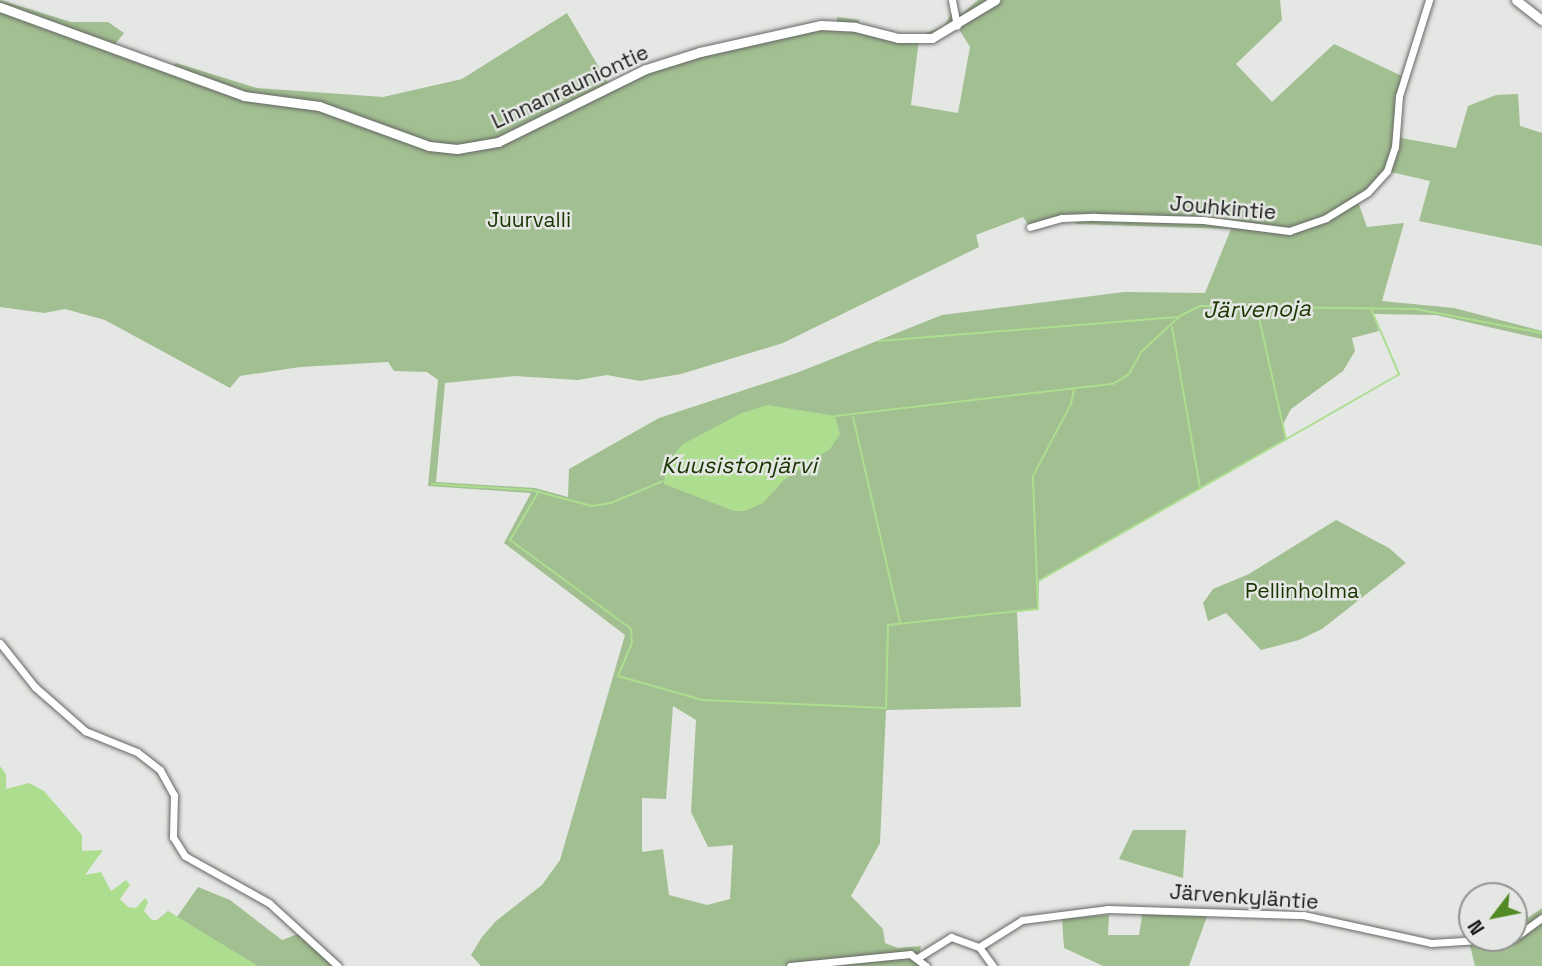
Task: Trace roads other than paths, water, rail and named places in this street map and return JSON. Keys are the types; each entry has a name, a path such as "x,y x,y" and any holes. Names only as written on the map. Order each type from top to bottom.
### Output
{"street":[{"path":"953,0 957,26"},
{"name":"Linnanrauniontie","path":"0,6 244,96 319,106 429,146 457,149 498,142 646,69 700,52 806,26 837,24 913,40 932,38 957,26 995,0"},
{"name":"Jouhkintie","path":"1030,227 1062,218 1095,217 1203,220 1289,231 1326,218 1368,192 1387,171 1395,147 1399,96 1429,0"},
{"path":"1516,0 1542,20"},
{"path":"0,643 35,687 85,731 137,752 166,777 174,794 173,837 185,856 269,903 338,966"},
{"name":"Järvenkyläntie","path":"979,947 1022,920 1108,909 1303,915 1432,943 1458,941"},
{"path":"919,957 951,937 979,947 993,966"},
{"path":"790,966 910,954 919,957 926,966"}],"water":[{"name":"Kuusistonjärvi","path":"768,405 835,416 840,434 830,449 785,479 763,503 745,511 734,511 664,484 666,464 683,444 742,413"},
{"path":"0,766 6,774 6,789 29,783 44,791 82,835 82,851 103,850 85,875 101,872 111,891 126,880 130,885 120,899 128,907 136,908 145,898 148,902 144,911 152,920 158,920 168,911 258,966 0,966"}],"waterway":[{"path":"1256,304 1286,439"},
{"name":"Järvenoja","path":"835,416 1113,384 1129,374 1141,352 1180,316 1200,306 1416,309 1542,333"},
{"path":"1040,580 1399,374 1371,309"},
{"path":"879,341 1178,317"},
{"path":"1172,327 1200,487"},
{"path":"539,491 510,540 631,629 632,643 618,676 702,700 886,708 888,625 1038,609 1033,476 1071,404 1074,388"},
{"path":"853,417 900,623"},
{"path":"432,484 531,490 592,506 611,503 663,481"}],"park label":[{"name":"Juurvalli","path":"529,220"},
{"name":"Pellinholma","path":"1302,591"}]}
